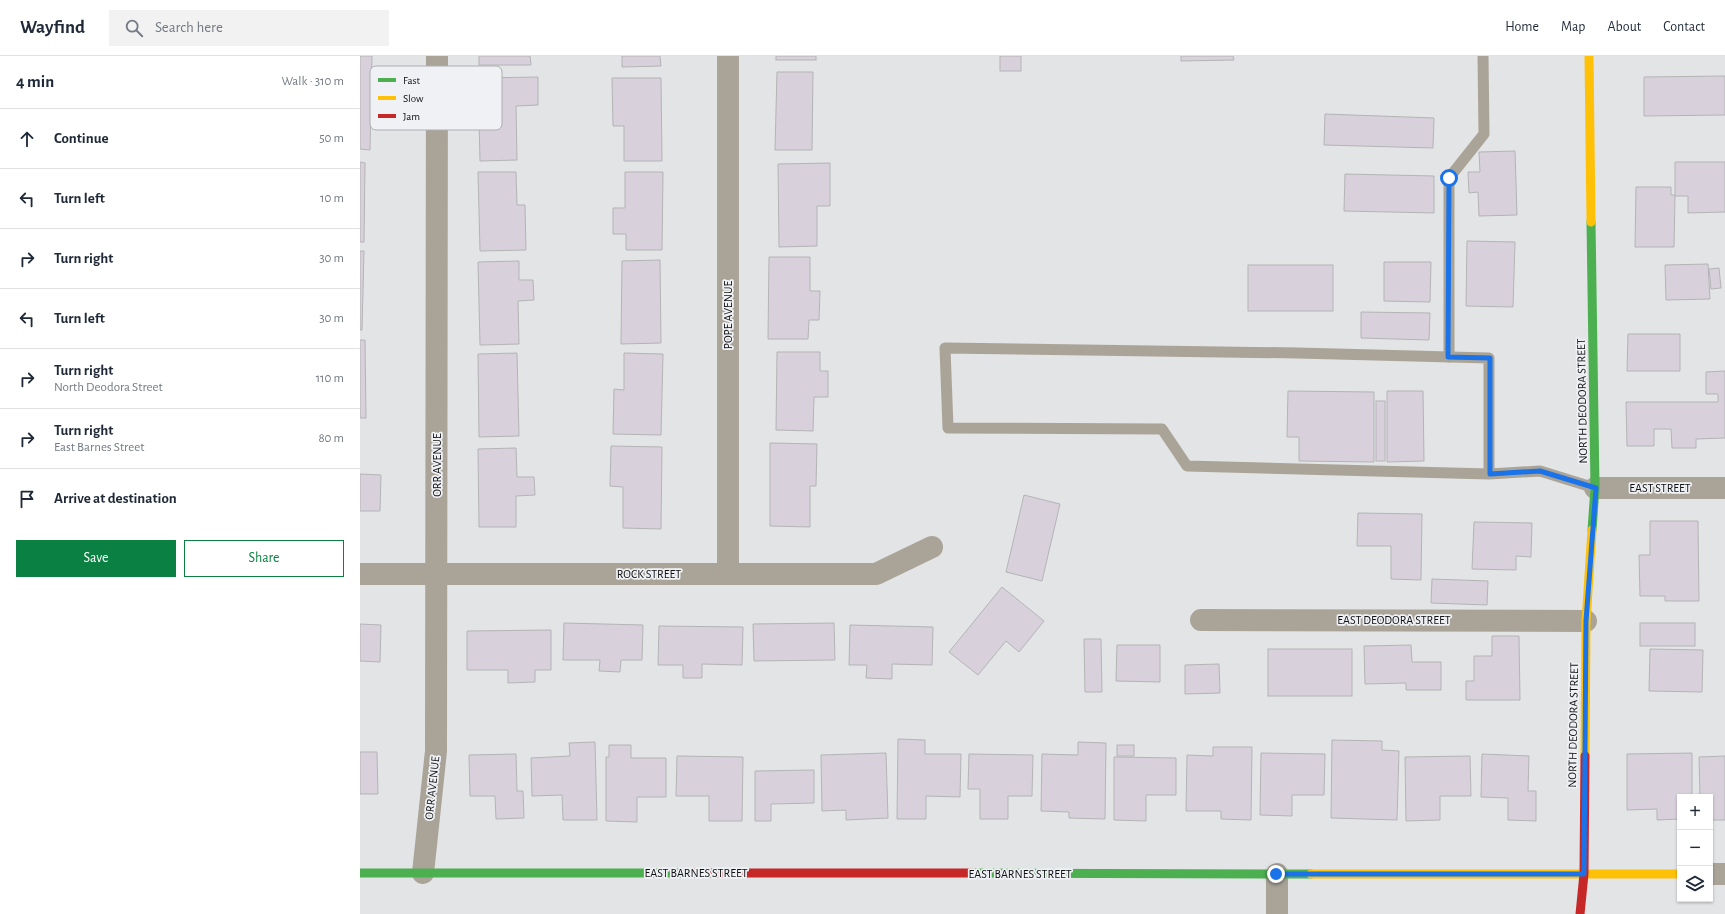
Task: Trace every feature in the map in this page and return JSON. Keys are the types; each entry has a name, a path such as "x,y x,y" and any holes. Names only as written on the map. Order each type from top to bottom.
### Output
{"street":[{"name":"POPE AVENUE","path":"728,56 728,574"},
{"name":"NORTH DEODORA STREET","path":"1580,914 1584,874 1586,621 1596,488 1589,56"},
{"name":"ORR AVENUE","path":"423,873 436,751 437,130"},
{"name":"EAST STREET","path":"1596,488 1725,488"},
{"name":"ROCK STREET","path":"360,574 876,574 932,547"},
{"name":"EAST DEODORA STREET","path":"1201,620 1586,621"},
{"name":"EAST BARNES STREET","path":"360,873 1677,874"},
{"path":"1276,874 1277,914"},
{"path":"1713,874 1725,874"}],"lane":[{"path":"1448,357 1449,178 1484,134 1483,56"},
{"path":"1490,474 1490,358 945,348 948,428 1162,429 1188,466 1490,474 1540,471 1596,488"}],"building":[{"path":"360,56 372,56 372,66 370,66 370,150 360,149"},
{"path":"479,56 530,56 531,65 479,65"},
{"path":"622,56 660,56 661,66 622,67"},
{"path":"776,56 816,56 816,60 776,60"},
{"path":"1000,56 1021,56 1021,71 1000,71"},
{"path":"1181,56 1233,56 1234,60 1181,61"},
{"path":"777,72 813,72 812,150 775,150"},
{"path":"1725,76 1725,115 1644,116 1644,77"},
{"path":"538,77 538,105 516,106 517,160 480,161 479,130 502,130 502,78"},
{"path":"612,78 661,78 662,161 624,161 624,126 613,126"},
{"path":"1325,114 1434,118 1433,148 1324,145"},
{"path":"1515,151 1517,215 1479,216 1478,192 1469,193 1468,172 1480,172 1479,152"},
{"path":"360,162 365,163 364,242 360,242"},
{"path":"1675,162 1725,162 1725,212 1688,213 1688,196 1675,196"},
{"path":"830,163 830,206 817,206 817,246 779,247 778,164"},
{"path":"478,172 516,172 517,205 525,205 526,250 480,251"},
{"path":"625,172 663,172 662,250 626,250 626,234 613,234 613,208 625,208"},
{"path":"1345,174 1434,176 1434,213 1344,211"},
{"path":"1636,187 1671,187 1671,195 1675,195 1674,247 1635,247"},
{"path":"1467,241 1515,242 1513,307 1466,306"},
{"path":"360,251 364,251 362,330 360,330"},
{"path":"769,257 810,257 810,291 820,291 819,320 809,320 808,339 768,339"},
{"path":"660,260 661,343 621,344 622,261"},
{"path":"519,261 519,280 533,280 534,300 518,301 519,344 480,345 478,262"},
{"path":"1384,262 1431,262 1430,302 1384,301"},
{"path":"1708,264 1710,299 1666,300 1665,265"},
{"path":"1248,265 1333,265 1333,311 1248,311"},
{"path":"1719,268 1721,288 1711,289 1709,269"},
{"path":"1361,312 1430,313 1429,340 1361,338"},
{"path":"1628,334 1680,334 1680,371 1627,371"},
{"path":"360,340 365,340 366,418 360,418"},
{"path":"777,352 820,352 820,371 828,371 828,397 814,397 813,431 776,430"},
{"path":"517,353 519,436 479,437 478,354"},
{"path":"624,353 663,354 661,435 613,434 614,389 624,390"},
{"path":"1725,371 1725,438 1696,439 1696,448 1672,448 1671,429 1654,429 1654,446 1627,446 1626,402 1718,402 1718,394 1706,394 1706,372"},
{"path":"1288,391 1374,392 1374,462 1299,461 1299,437 1287,437"},
{"path":"1387,391 1423,391 1424,461 1387,462"},
{"path":"1376,401 1385,401 1385,461 1376,461"},
{"path":"770,443 817,444 816,486 810,486 810,527 770,526"},
{"path":"611,446 662,447 661,529 623,528 623,487 610,486"},
{"path":"516,448 517,477 534,477 535,495 516,496 516,527 479,527 478,449"},
{"path":"360,474 381,475 380,511 360,511"},
{"path":"1024,495 1060,504 1042,581 1006,572"},
{"path":"1358,513 1422,514 1421,580 1391,579 1391,546 1357,546"},
{"path":"1650,521 1698,521 1699,601 1665,601 1665,596 1640,596 1639,555 1650,555"},
{"path":"1474,522 1532,523 1531,557 1516,556 1516,570 1472,569"},
{"path":"1432,579 1488,581 1487,605 1431,603"},
{"path":"1002,587 1044,621 1019,652 1006,641 978,675 949,652"},
{"path":"564,623 643,625 642,660 621,660 620,672 599,671 600,660 563,660"},
{"path":"834,623 835,660 754,661 753,624"},
{"path":"1640,623 1695,623 1695,646 1640,646"},
{"path":"360,624 381,625 380,662 360,661"},
{"path":"850,625 933,627 932,665 892,664 892,679 866,678 867,665 849,665"},
{"path":"659,626 743,627 742,665 702,664 702,678 683,678 683,665 658,665"},
{"path":"551,630 551,670 535,670 535,682 508,683 508,670 467,670 467,631"},
{"path":"1492,636 1519,636 1520,700 1466,700 1466,681 1474,681 1474,656 1492,656"},
{"path":"1084,639 1101,639 1102,692 1085,692"},
{"path":"1117,645 1160,645 1160,682 1116,681"},
{"path":"1411,645 1412,662 1441,662 1441,690 1406,690 1406,683 1365,684 1364,646"},
{"path":"1268,649 1352,649 1352,696 1268,696"},
{"path":"1650,649 1703,650 1702,692 1649,691"},
{"path":"1219,664 1220,693 1185,694 1185,665"},
{"path":"898,739 925,740 925,754 961,754 960,797 926,796 926,819 897,819"},
{"path":"1332,740 1382,741 1382,750 1399,751 1397,820 1331,818"},
{"path":"595,742 597,820 563,820 562,795 532,796 531,758 570,756 569,743"},
{"path":"1078,742 1106,743 1105,819 1069,818 1069,812 1041,811 1042,754 1078,755"},
{"path":"609,745 631,745 631,758 666,758 666,797 637,797 637,822 606,821 606,757 609,757"},
{"path":"1117,745 1134,745 1134,756 1117,756"},
{"path":"1213,747 1252,747 1251,820 1221,819 1221,811 1186,811 1187,755 1213,756"},
{"path":"360,752 377,752 378,794 360,794"},
{"path":"886,753 888,818 846,820 846,810 822,811 821,755"},
{"path":"1261,753 1325,754 1324,795 1292,795 1292,816 1260,815"},
{"path":"1692,753 1692,794 1677,794 1677,819 1657,820 1657,809 1627,810 1627,754"},
{"path":"516,754 517,791 523,791 524,818 496,819 495,796 470,796 469,755"},
{"path":"969,754 1033,755 1032,796 1008,796 1008,819 980,819 980,789 968,789"},
{"path":"1482,754 1529,756 1528,791 1536,791 1536,821 1508,820 1508,798 1481,797"},
{"path":"677,756 743,757 742,821 709,821 709,796 676,796"},
{"path":"1470,756 1471,796 1440,796 1440,820 1406,821 1405,757"},
{"path":"1725,756 1725,820 1713,820 1713,794 1700,794 1699,757"},
{"path":"1114,757 1176,758 1176,795 1146,795 1146,821 1114,820"},
{"path":"814,770 814,803 771,804 771,821 755,821 755,771"}],"traffic: fast":[{"path":"1591,222 1595,488 1592,530"},
{"path":"360,873 693,873"},
{"path":"972,873 1311,874"}],"traffic: slow":[{"path":"1589,56 1591,222"},
{"path":"1585,756 1586,621 1592,530"},
{"path":"1311,874 1677,874"}],"traffic: jam":[{"path":"1580,914 1584,874 1585,756"},
{"path":"693,873 972,873"}],"route":[{"path":"1276,874 1584,874 1586,621 1596,488 1540,471 1490,474 1490,358 1448,357 1449,178"}]}
